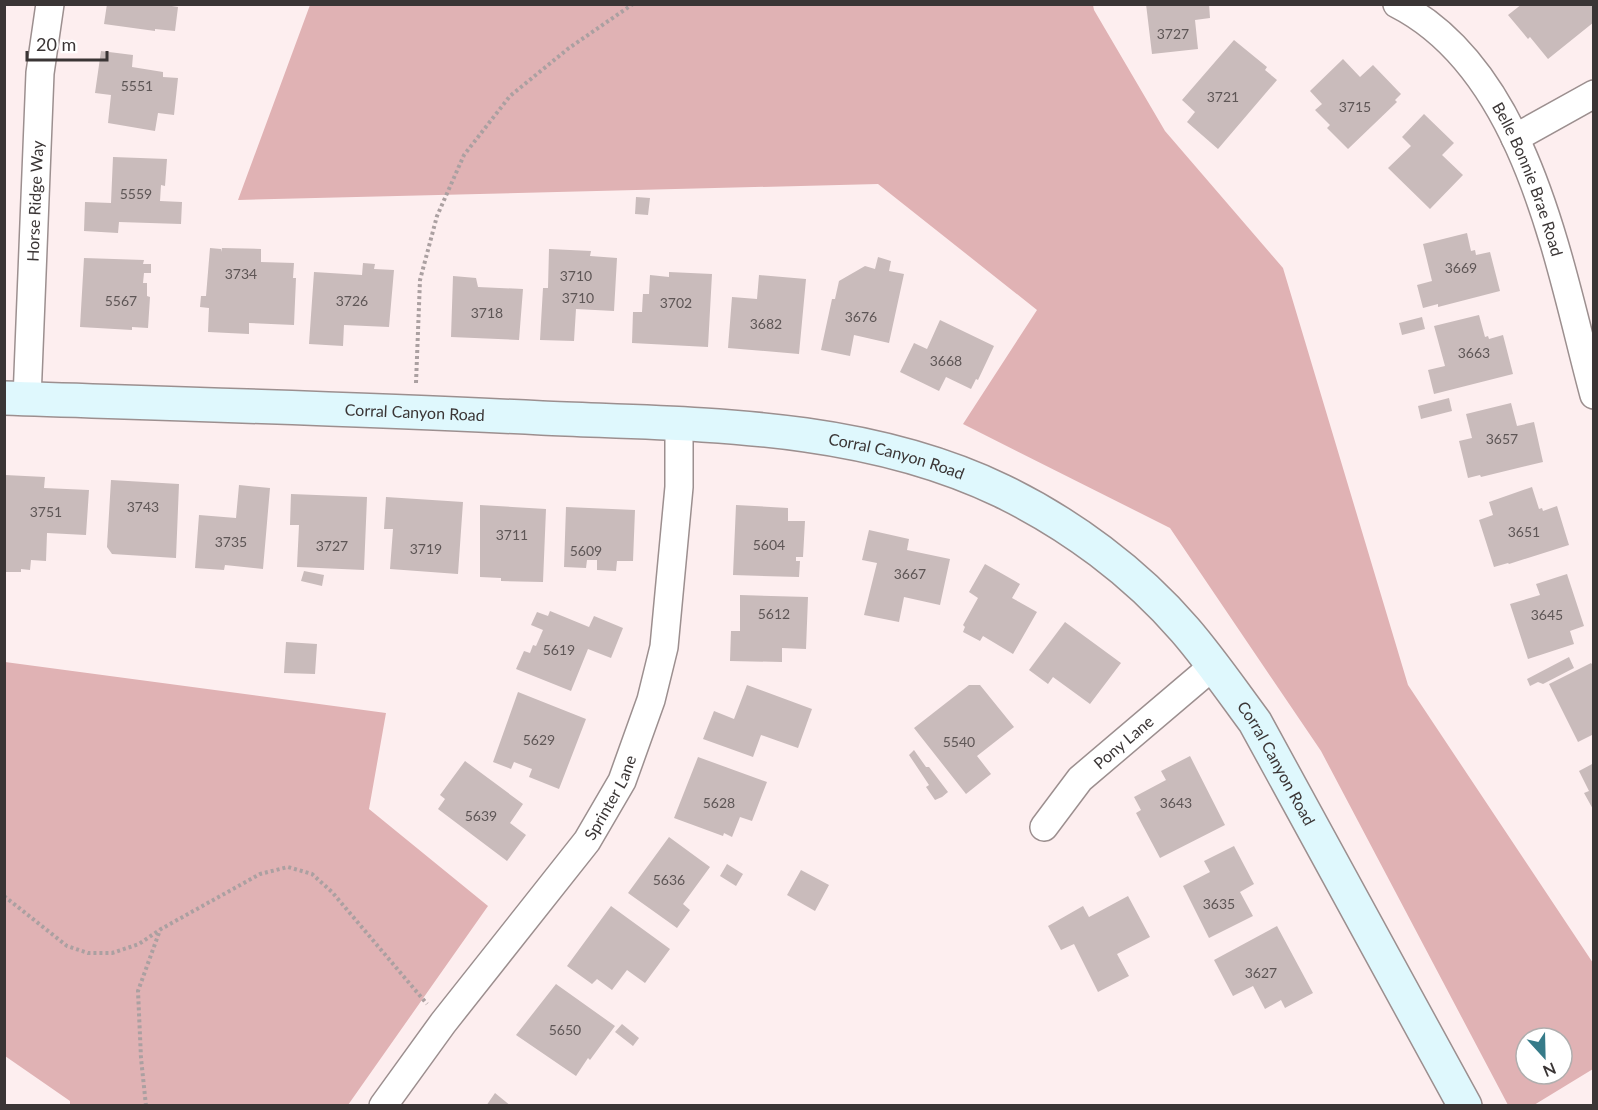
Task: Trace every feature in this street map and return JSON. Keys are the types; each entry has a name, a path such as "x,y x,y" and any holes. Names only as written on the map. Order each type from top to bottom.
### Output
{"main road":[{"name":"Corral Canyon Road","path":"16,399 415,412 678,425 804,435 846,440 911,456 966,474 994,487 1040,511 1117,565 1184,629 1214,666 1255,722 1465,1106"}],"street":[{"name":"Horse Ridge Way","path":"16,399 40,73 50,4"},
{"name":"Belle Bonnie Brae Road","path":"1397,4 1430,25 1472,66 1489,89 1515,138 1545,213 1593,395"},
{"path":"1515,138 1593,94"},
{"name":"Sprinter Lane","path":"383,1106 443,1023 586,842 622,781 651,700 664,647 679,487 678,425"},
{"name":"Pony Lane","path":"1044,827 1080,779 1214,666"}],"path":[{"path":"415,412 420,280 437,216 464,155 510,96 569,48 633,4"},
{"path":"4,896 68,946 88,953 112,952 139,944 161,929 260,874 288,867 312,874 332,892 443,1023"},
{"path":"146,1106 138,991 161,929"}],"shaded area":[{"path":"310,5 1093,5 1165,131 1283,268 1408,685 1593,963 1593,1069 1574,1081 1574,1026 1514,1026 1514,1086 1565,1086 1534,1105 1508,1105 1321,751 1170,528 963,424 1037,310 878,184 238,200"},
{"path":"5,662 386,713 369,809 488,906 348,1105 70,1105 70,1101 5,1056"}],"building":[{"path":"107,4 159,4 178,7 175,31 155,29 155,31 104,24"},
{"path":"1146,4 1209,4 1210,18 1195,20 1198,49 1152,54"},
{"path":"1522,4 1594,4 1594,22 1548,59 1508,15"},
{"path":"1234,40 1267,67 1265,70 1277,80 1218,149 1187,122 1195,112 1182,100"},
{"path":"101,51 133,55 132,67 163,72 163,77 178,78 174,115 158,113 155,131 108,123 111,95 95,93"},
{"path":"1343,59 1360,77 1373,65 1401,94 1395,100 1397,102 1348,149 1327,128 1330,125 1315,110 1322,104 1310,91"},
{"path":"1424,114 1454,143 1442,155 1463,175 1430,209 1388,168 1411,146 1402,137"},
{"path":"113,157 167,159 165,186 161,185 160,201 182,202 181,224 119,222 118,233 84,231 85,202 111,203"},
{"path":"636,197 650,198 648,215 635,214"},
{"path":"1467,233 1471,251 1475,250 1476,255 1490,252 1500,291 1438,307 1438,304 1423,308 1417,285 1432,281 1423,244"},
{"path":"210,248 221,249 221,252 222,248 261,249 261,262 294,263 293,278 296,278 294,325 249,323 249,334 208,332 209,308 200,307 201,296 206,296"},
{"path":"549,249 591,251 590,256 617,258 614,311 576,309 574,341 540,340 543,288 548,288"},
{"path":"878,257 891,261 889,271 904,274 889,343 854,335 850,356 821,350 832,299 835,299 839,281 865,266 875,269"},
{"path":"84,258 144,260 143,264 151,264 151,273 144,273 143,283 147,283 147,296 150,297 148,328 132,327 132,330 80,327"},
{"path":"363,263 375,264 374,269 394,270 389,327 344,325 343,346 309,344 314,272 362,275"},
{"path":"669,272 712,274 708,347 632,343 633,312 642,312 643,294 649,294 650,275 669,277"},
{"path":"759,275 806,279 799,354 728,348 732,297 757,299"},
{"path":"453,276 476,278 478,287 523,289 519,340 451,337"},
{"path":"1479,315 1485,337 1488,336 1489,339 1503,335 1513,374 1434,394 1428,370 1445,366 1434,326"},
{"path":"1422,317 1425,329 1402,335 1399,323"},
{"path":"940,320 994,346 978,380 976,379 971,389 946,377 939,391 900,372 914,343 927,349"},
{"path":"1449,398 1452,411 1421,419 1418,406"},
{"path":"1511,403 1517,426 1534,422 1543,462 1468,478 1459,441 1472,438 1466,414"},
{"path":"5,475 45,477 44,488 89,490 86,535 47,533 46,561 31,560 30,570 6,572"},
{"path":"111,480 179,484 176,558 112,554 107,547"},
{"path":"239,485 270,488 263,569 225,565 224,570 195,568 199,515 236,518"},
{"path":"1532,487 1539,509 1542,508 1543,511 1557,506 1569,545 1494,567 1479,520 1493,515 1489,502"},
{"path":"291,494 367,497 364,570 297,567 299,525 290,525"},
{"path":"386,497 463,502 458,574 390,569 393,529 384,529"},
{"path":"480,505 546,509 543,582 501,581 501,578 480,577"},
{"path":"736,505 788,508 788,521 805,521 803,557 796,557 796,561 800,561 799,577 733,575"},
{"path":"566,507 635,510 633,561 617,561 616,571 597,570 597,560 587,560 586,568 564,567"},
{"path":"869,530 909,539 907,550 950,559 940,605 904,597 899,622 864,615 877,563 862,560"},
{"path":"985,564 1020,584 1012,598 1037,612 1013,654 983,636 980,641 963,632 965,627 963,625 978,598 969,592"},
{"path":"304,571 324,575 322,586 301,581"},
{"path":"1567,574 1584,626 1570,631 1574,644 1528,659 1510,604 1540,595 1536,584"},
{"path":"740,595 808,597 806,649 782,648 782,662 730,661 731,631 740,631"},
{"path":"550,611 589,627 594,616 623,628 611,658 588,649 571,691 516,669 524,651 530,653 543,630 531,625 537,612 548,616"},
{"path":"1065,622 1121,663 1090,704 1053,677 1048,684 1029,670"},
{"path":"286,642 317,644 315,674 284,673"},
{"path":"1569,657 1574,668 1543,684 1538,682 1530,686 1527,679"},
{"path":"1591,663 1594,667 1594,734 1578,742 1549,684"},
{"path":"747,685 812,709 798,748 761,735 753,757 703,739 714,711 734,719"},
{"path":"969,685 980,685 1014,727 977,756 991,774 966,794 914,728"},
{"path":"518,692 586,719 559,789 529,777 532,769 514,762 511,769 493,762"},
{"path":"914,750 948,792 942,797 935,800 926,787 929,785 909,755"},
{"path":"1190,756 1225,825 1160,858 1136,813 1141,810 1134,797 1166,780 1161,771"},
{"path":"698,757 767,782 752,821 740,817 732,837 724,833 723,836 674,818"},
{"path":"465,761 523,804 510,823 526,835 507,861 438,809 445,799 440,795"},
{"path":"1594,763 1594,811 1584,793 1589,791 1579,771"},
{"path":"669,837 710,867 683,904 690,910 677,928 628,893"},
{"path":"1234,846 1254,884 1240,892 1253,916 1209,938 1183,886 1210,872 1204,861"},
{"path":"727,864 743,874 736,886 720,876"},
{"path":"801,870 829,885 815,911 787,895"},
{"path":"1128,896 1150,937 1117,954 1129,976 1098,992 1074,944 1061,950 1048,926 1083,906 1089,917"},
{"path":"611,906 670,949 645,983 627,970 612,990 597,979 592,984 567,966"},
{"path":"1277,926 1313,993 1285,1008 1281,1000 1265,1009 1253,986 1233,996 1214,960"},
{"path":"556,984 615,1026 576,1076 516,1035"},
{"path":"622,1024 639,1038 633,1046 615,1032"},
{"path":"495,1093 511,1106 486,1106"}]}
